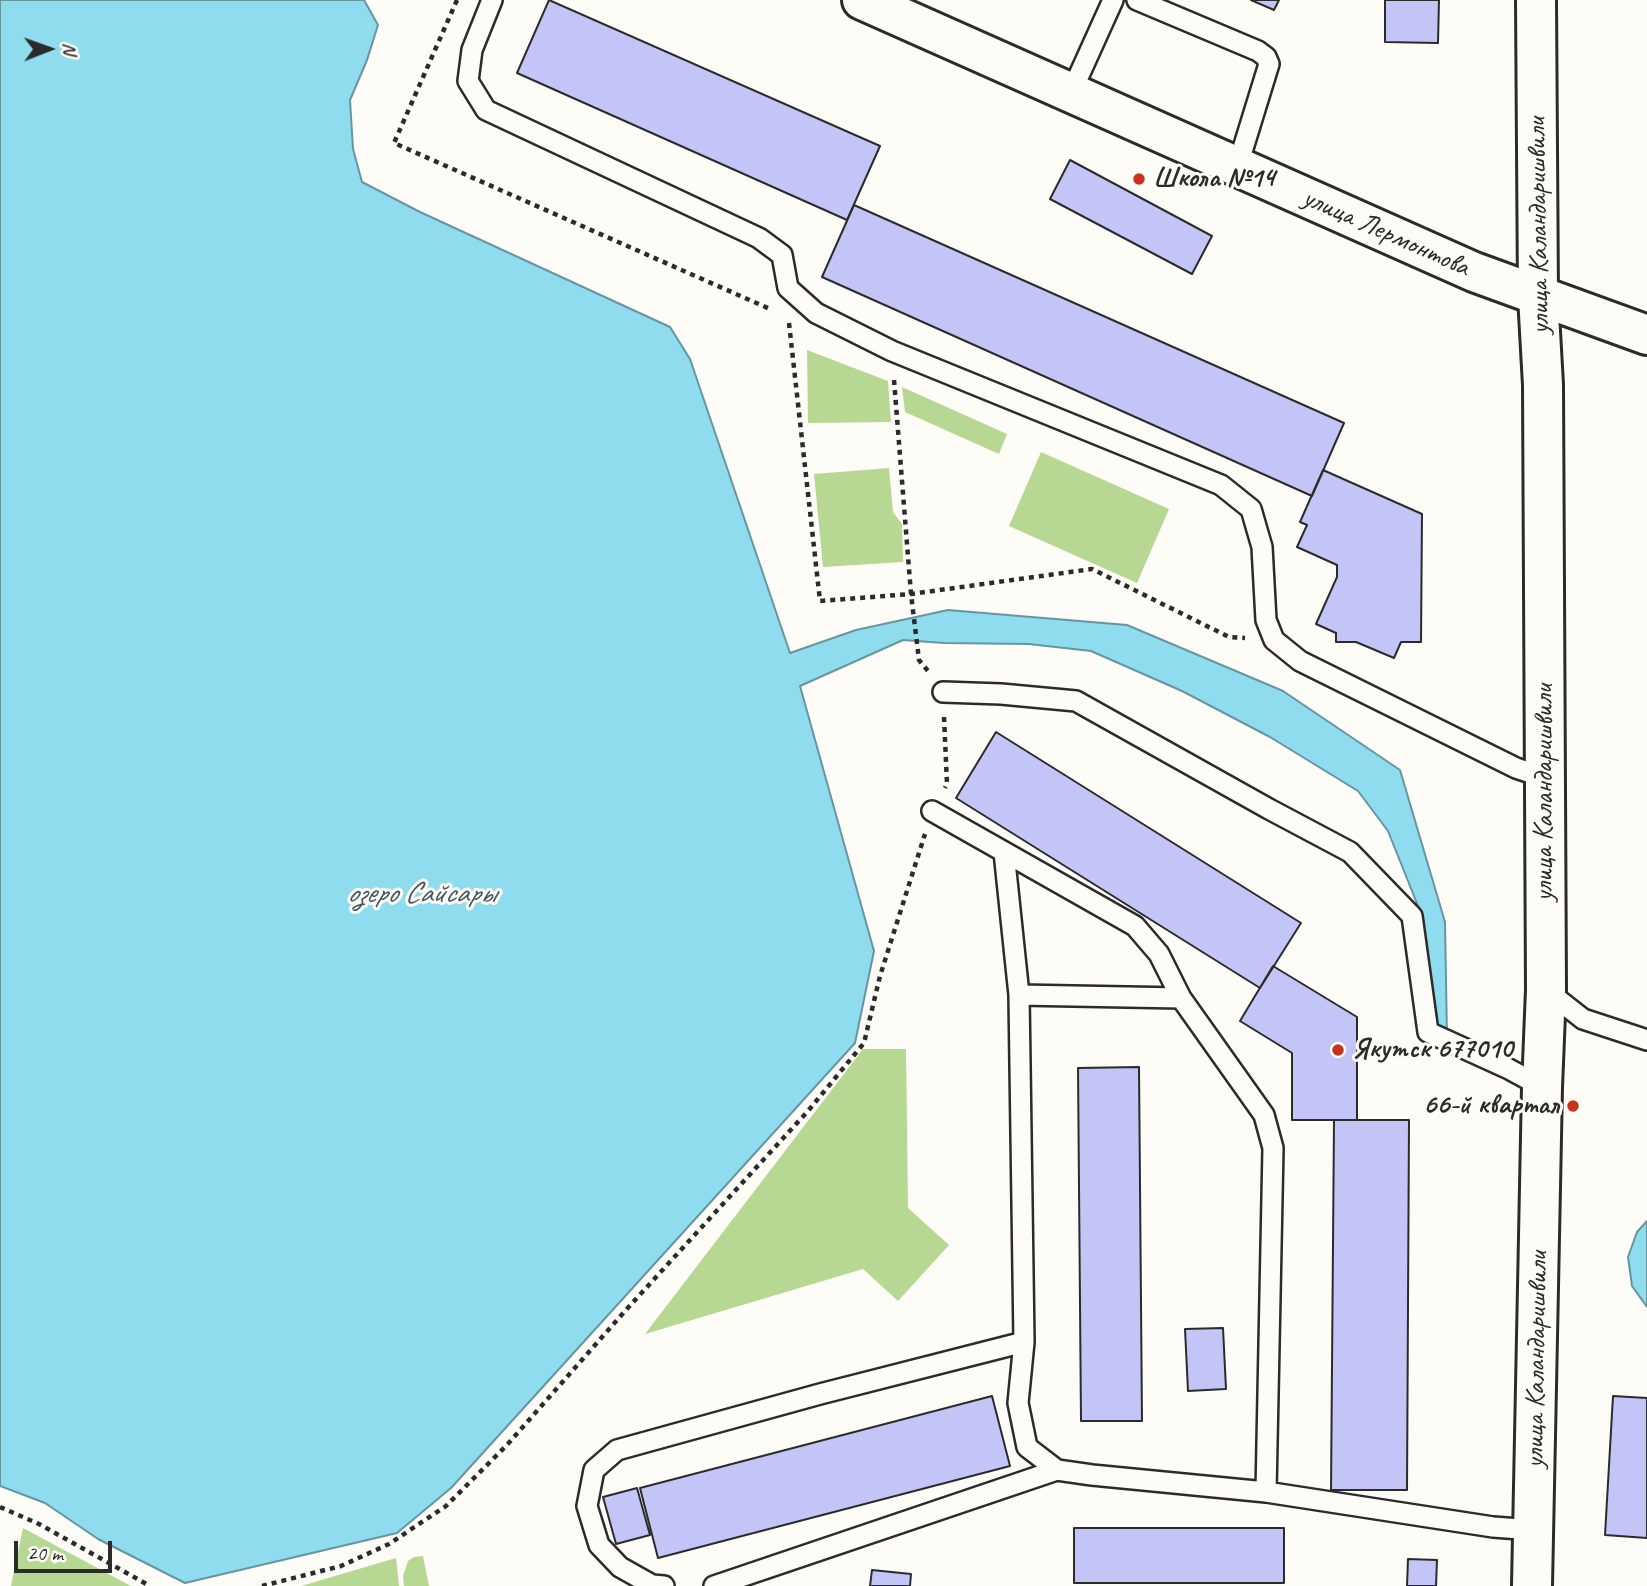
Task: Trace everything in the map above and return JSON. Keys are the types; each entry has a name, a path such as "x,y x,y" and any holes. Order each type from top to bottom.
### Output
{"street":[{"name":"улица Лермонтова","path":"862,0 1474,272 1647,335"},
{"name":"улица Каландаришвили","path":"1532,1586 1546,990 1543,386 1538,296 1536,0"}],"lane":[{"path":"492,0 472,50 468,81 486,110 759,238 782,255 788,288 816,313 892,351 1221,485 1251,509 1262,547 1266,620 1274,640 1300,661 1516,768 1546,778"},
{"path":"1071,93 1113,0"},
{"path":"1138,0 1258,51 1266,57 1269,64 1237,168"},
{"path":"943,692 1076,701 1350,852 1412,916 1428,1032 1542,1087"},
{"path":"932,811 1135,926 1159,954 1181,998 1264,1115 1273,1149 1266,1492"},
{"path":"1004,852 1019,995 1024,1342 1018,1403 1027,1447 1057,1470"},
{"path":"1546,990 1583,1019 1647,1040"},
{"path":"1019,995 1181,998"},
{"path":"664,1586 652,1585 620,1567 599,1545 587,1506 594,1470 617,1450 1024,1342"},
{"path":"715,1586 1057,1470 1266,1492 1493,1527 1534,1530"}],"path":[{"path":"457,0 394,144 776,311"},
{"path":"789,317 820,601 911,594 1091,569 1229,637 1274,640"},
{"path":"262,1586 341,1566 389,1544 446,1506 507,1445 808,1111 864,1043 880,976 932,811 947,784 943,692 919,660 911,594 892,351"},
{"path":"0,1507 39,1524 150,1586"}],"green space":[{"path":"807,350 888,381 891,422 808,423"},
{"path":"902,387 1007,434 999,454 905,412"},
{"path":"1041,452 1169,509 1137,583 1009,526"},
{"path":"889,468 893,512 902,524 903,562 823,567 814,474"},
{"path":"863,1049 906,1049 908,1208 949,1245 898,1301 863,1269 645,1334"},
{"path":"23,1528 131,1586 11,1586"},
{"path":"423,1556 429,1586 404,1586 403,1576 408,1561"},
{"path":"396,1558 399,1586 301,1586"}],"water":[{"name":"озеро Сайсары","path":"0,0 364,0 378,25 350,100 353,149 362,182 420,212 670,327 690,359 790,653 856,630 948,610 1127,625 1283,691 1400,770 1445,922 1447,1038 1432,1026 1429,974 1418,906 1388,831 1358,791 1270,737 1182,691 1091,651 1029,644 903,640 800,686 874,951 855,1043 451,1488 397,1533 185,1583 98,1539 45,1503 0,1486"},
{"path":"1647,1221 1647,1307 1632,1286 1628,1257 1637,1232"}],"building":[{"path":"549,0 880,146 847,220 517,73"},
{"path":"1251,0 1279,0 1274,10"},
{"path":"1385,0 1439,0 1438,43 1385,42"},
{"path":"1070,160 1212,236 1192,274 1050,199"},
{"path":"854,205 1344,423 1312,496 822,277"},
{"path":"1323,470 1422,514 1421,642 1401,642 1394,658 1356,642 1336,642 1336,633 1316,624 1337,577 1337,565 1297,547 1307,525 1300,522"},
{"path":"996,732 1301,923 1260,988 956,798"},
{"path":"1273,966 1357,1017 1357,1120 1292,1120 1292,1053 1240,1021"},
{"path":"1139,1067 1142,1421 1081,1421 1078,1068"},
{"path":"1334,1120 1409,1120 1407,1490 1331,1490"},
{"path":"1223,1328 1226,1389 1188,1391 1185,1329"},
{"path":"992,1396 1010,1466 658,1558 640,1488"},
{"path":"1613,1396 1647,1398 1647,1538 1605,1535"},
{"path":"637,1488 650,1535 616,1544 603,1497"},
{"path":"1074,1528 1284,1528 1284,1583 1074,1583"},
{"path":"1408,1559 1437,1560 1436,1586 1407,1586"},
{"path":"872,1570 911,1574 910,1586 870,1586"}],"place":[{"name":"Школа №14","path":"1139,179"},
{"name":"Якутск 677010","path":"1338,1050"},
{"name":"66-й квартал","path":"1573,1106"}]}
